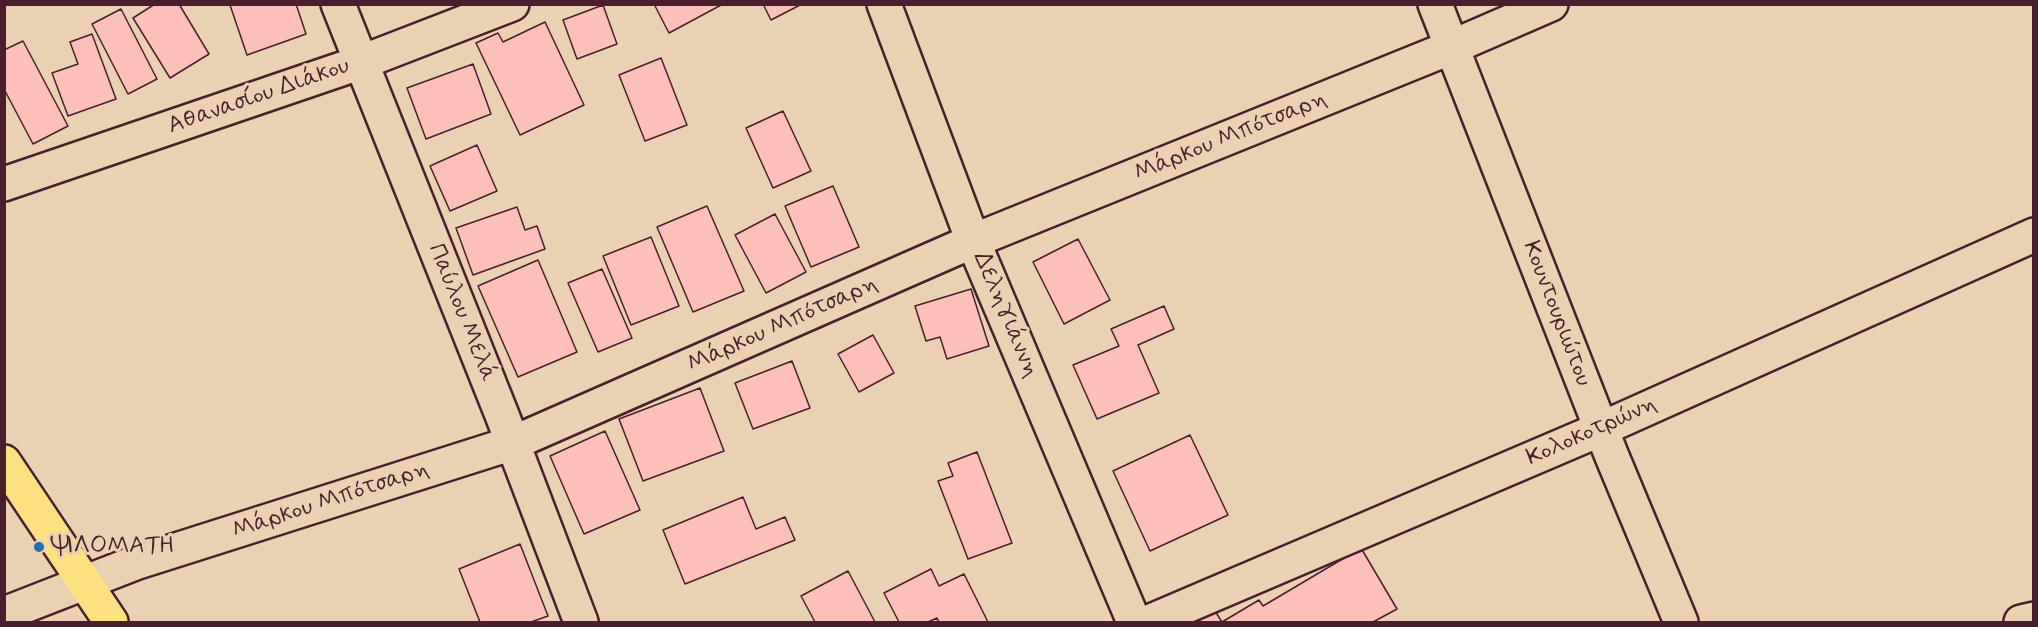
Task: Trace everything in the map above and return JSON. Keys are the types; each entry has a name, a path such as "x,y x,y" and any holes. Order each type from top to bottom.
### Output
{"main road":[{"path":"4,462 111,622"}],"street":[{"name":"Παύλου Μελά","path":"338,4 513,443 580,622"},
{"name":"Αθανασίου Διάκου","path":"4,184 362,62 512,4"},
{"name":"Δεληγιάννη","path":"884,4 974,241 1134,622"},
{"name":"Κουντουριώτου","path":"1435,4 1601,429 1682,622"},
{"name":"Μάρκου Μπότσαρη","path":"4,614 135,563 513,443 974,241 1452,47 1551,4"},
{"name":"Κολοκοτρώνη","path":"1149,622 1601,429 2034,235"},
{"path":"2021,622 2034,619"}],"building":[{"path":"155,4 179,4 209,54 170,78 133,18"},
{"path":"296,4 306,34 247,55 230,5"},
{"path":"654,4 723,4 669,33"},
{"path":"763,4 802,4 771,20"},
{"path":"603,5 617,44 577,59 563,20"},
{"path":"121,9 157,79 128,94 92,24"},
{"path":"545,22 584,105 520,135 476,43 498,33 503,42"},
{"path":"92,34 116,99 68,116 52,73 78,64 70,42"},
{"path":"23,41 68,126 33,144 4,89 4,50"},
{"path":"661,58 687,125 645,141 619,75"},
{"path":"473,64 491,114 426,139 407,88"},
{"path":"783,111 811,171 773,188 746,128"},
{"path":"477,145 497,191 450,211 430,166"},
{"path":"833,186 859,247 811,267 785,206"},
{"path":"707,206 744,291 693,312 657,227"},
{"path":"517,207 525,230 537,226 545,249 473,275 456,228"},
{"path":"775,214 806,272 766,293 735,235"},
{"path":"651,237 679,306 631,325 603,256"},
{"path":"1078,239 1110,300 1064,324 1033,262"},
{"path":"538,260 577,352 518,377 478,286"},
{"path":"602,269 632,338 598,352 568,283"},
{"path":"971,289 989,346 947,359 940,337 926,341 915,306"},
{"path":"1164,306 1174,329 1138,345 1159,393 1097,419 1073,365 1119,346 1111,329"},
{"path":"873,335 894,373 859,392 838,354"},
{"path":"792,361 810,408 753,429 735,383"},
{"path":"700,388 724,451 643,481 619,419"},
{"path":"605,431 640,510 584,534 550,456"},
{"path":"1190,435 1228,515 1150,551 1113,471"},
{"path":"977,452 1012,543 968,559 938,481 953,476 948,463"},
{"path":"743,497 756,529 785,517 795,540 685,584 663,530"},
{"path":"520,544 548,616 531,622 480,622 459,569"},
{"path":"1361,548 1397,609 1373,622 1222,622 1259,600 1263,606"},
{"path":"931,569 939,586 964,574 988,622 939,622 937,618 928,622 899,622 884,593"},
{"path":"848,571 875,622 815,622 801,596"},
{"path":"1215,611 1222,622 1196,622"}],"place":[{"name":"ΨΙΛΟΜΑΤΗ","path":"39,547"}]}
